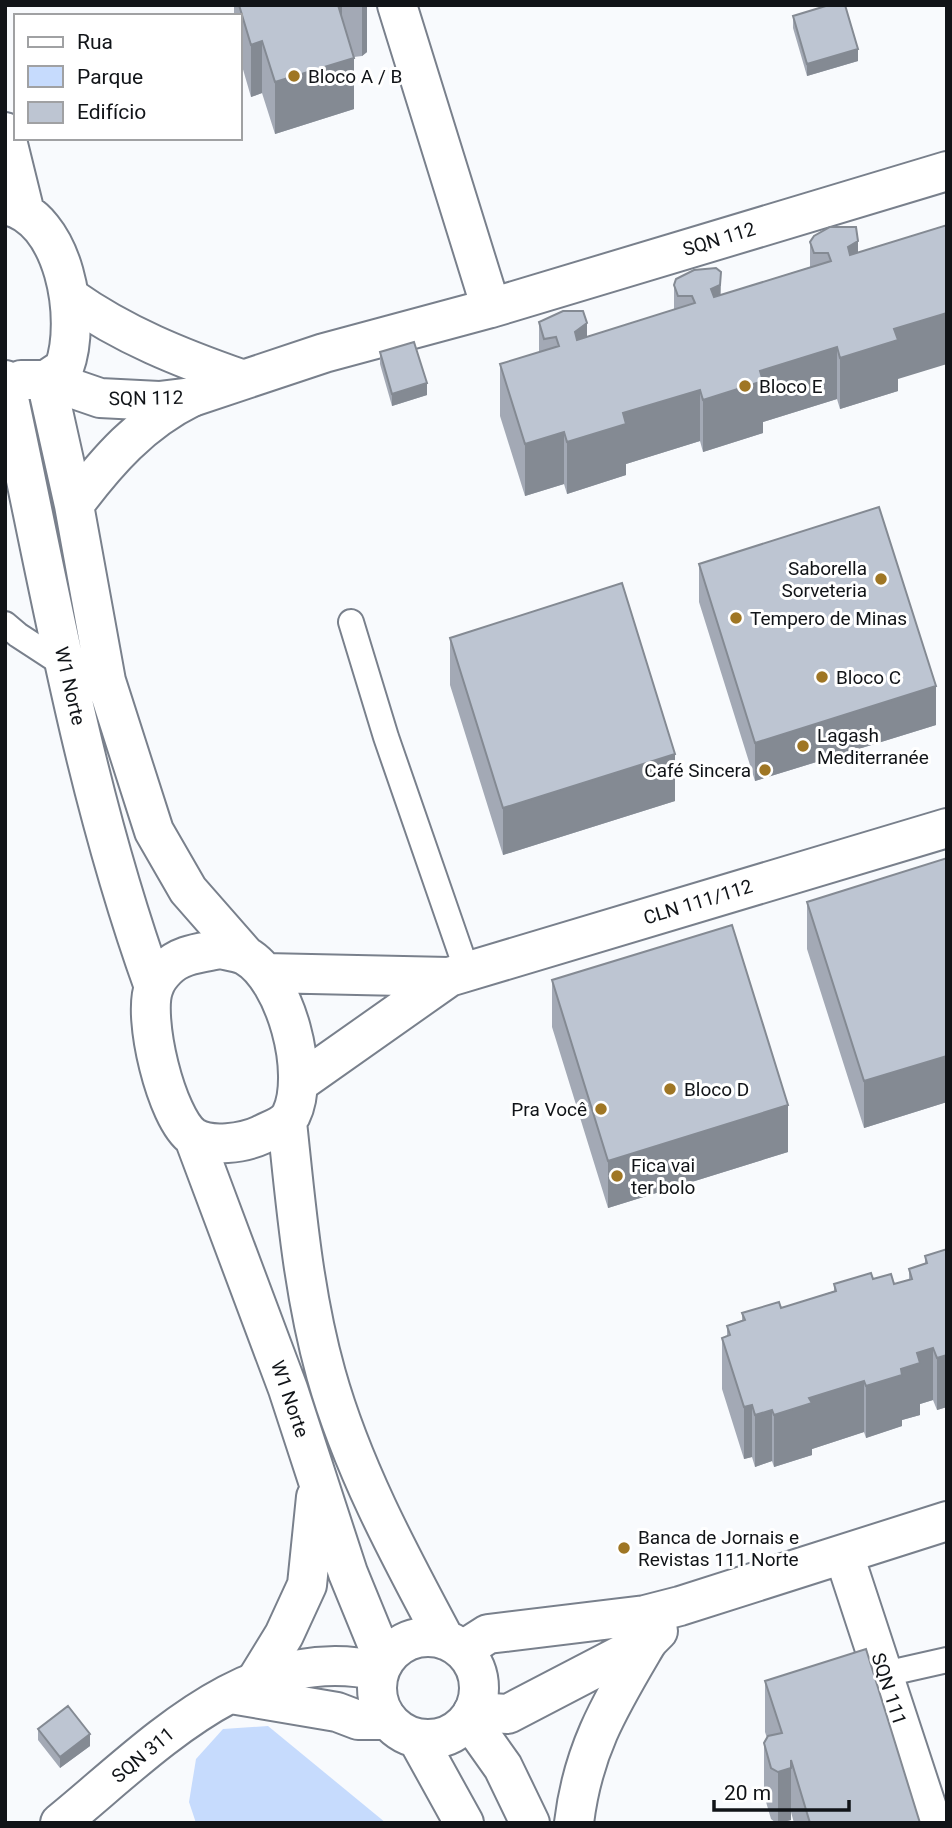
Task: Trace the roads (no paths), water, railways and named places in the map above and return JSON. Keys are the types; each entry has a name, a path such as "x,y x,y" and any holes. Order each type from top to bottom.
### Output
{"street":[{"path":"397,5 491,308"},
{"path":"5,132 15,209 41,227 59,260 71,298 73,328 64,368 50,378 5,378"},
{"name":"SQN 112","path":"50,378 100,398 159,401 192,397 241,379 491,308 947,171"},
{"name":"SQN 112","path":"71,298 93,314 156,347 241,379"},
{"name":"W1 Norte","path":"5,378 13,469 113,865 154,987"},
{"name":"W1 Norte","path":"50,378 106,681 154,831 188,890 255,964"},
{"path":"74,505 118,450 147,424 192,397"},
{"name":"CLN 111/112","path":"300,1082 458,974 947,828"},
{"path":"287,1122 248,1141 222,1143 194,1138 177,1117 161,1079 152,1016 154,987 167,968 183,957 220,949 255,964 293,1031 300,1082 296,1104 287,1122 299,1240 327,1377 360,1472 454,1645 477,1673 478,1699 471,1716 446,1736 431,1740 402,1729 358,1720 244,1686 284,1635 307,1585 317,1485"},
{"name":"CLN 111/112","path":"255,964 458,974"},
{"name":"W1 Norte","path":"194,1138 288,1389 317,1485 382,1666"},
{"path":"464,1823 402,1729 379,1705 376,1688 382,1666 396,1648 411,1640 428,1637 454,1645 488,1634 645,1615 947,1521"},
{"name":"SQN 111","path":"844,1555 932,1823"},
{"path":"574,1823 577,1798 592,1743 604,1714 648,1642 680,1606"},
{"path":"471,1716 508,1714 648,1642"},
{"name":"SQN 311","path":"60,1823 191,1714 244,1686 327,1665 382,1666"},
{"path":"471,1716 503,1767 530,1823"}],"lane":[{"path":"351,622 458,974"},
{"path":"5,624 64,664"},
{"path":"885,1674 947,1660"}],"place":[{"name":"Bloco A / B","path":"294,76"},
{"name":"Bloco E","path":"745,386"},
{"name":"Saborella Sorveteria","path":"881,579"},
{"name":"Tempero de Minas","path":"736,618"},
{"name":"Bloco C","path":"822,677"},
{"name":"Lagash Mediterranée","path":"803,746"},
{"name":"Café Sincera","path":"765,770"},
{"name":"Bloco D","path":"670,1089"},
{"name":"Pra Você","path":"601,1109"},
{"name":"Fica vai ter bolo","path":"617,1176"},
{"name":"Banca de Jornais e Revistas 111 Norte","path":"624,1548"}]}
